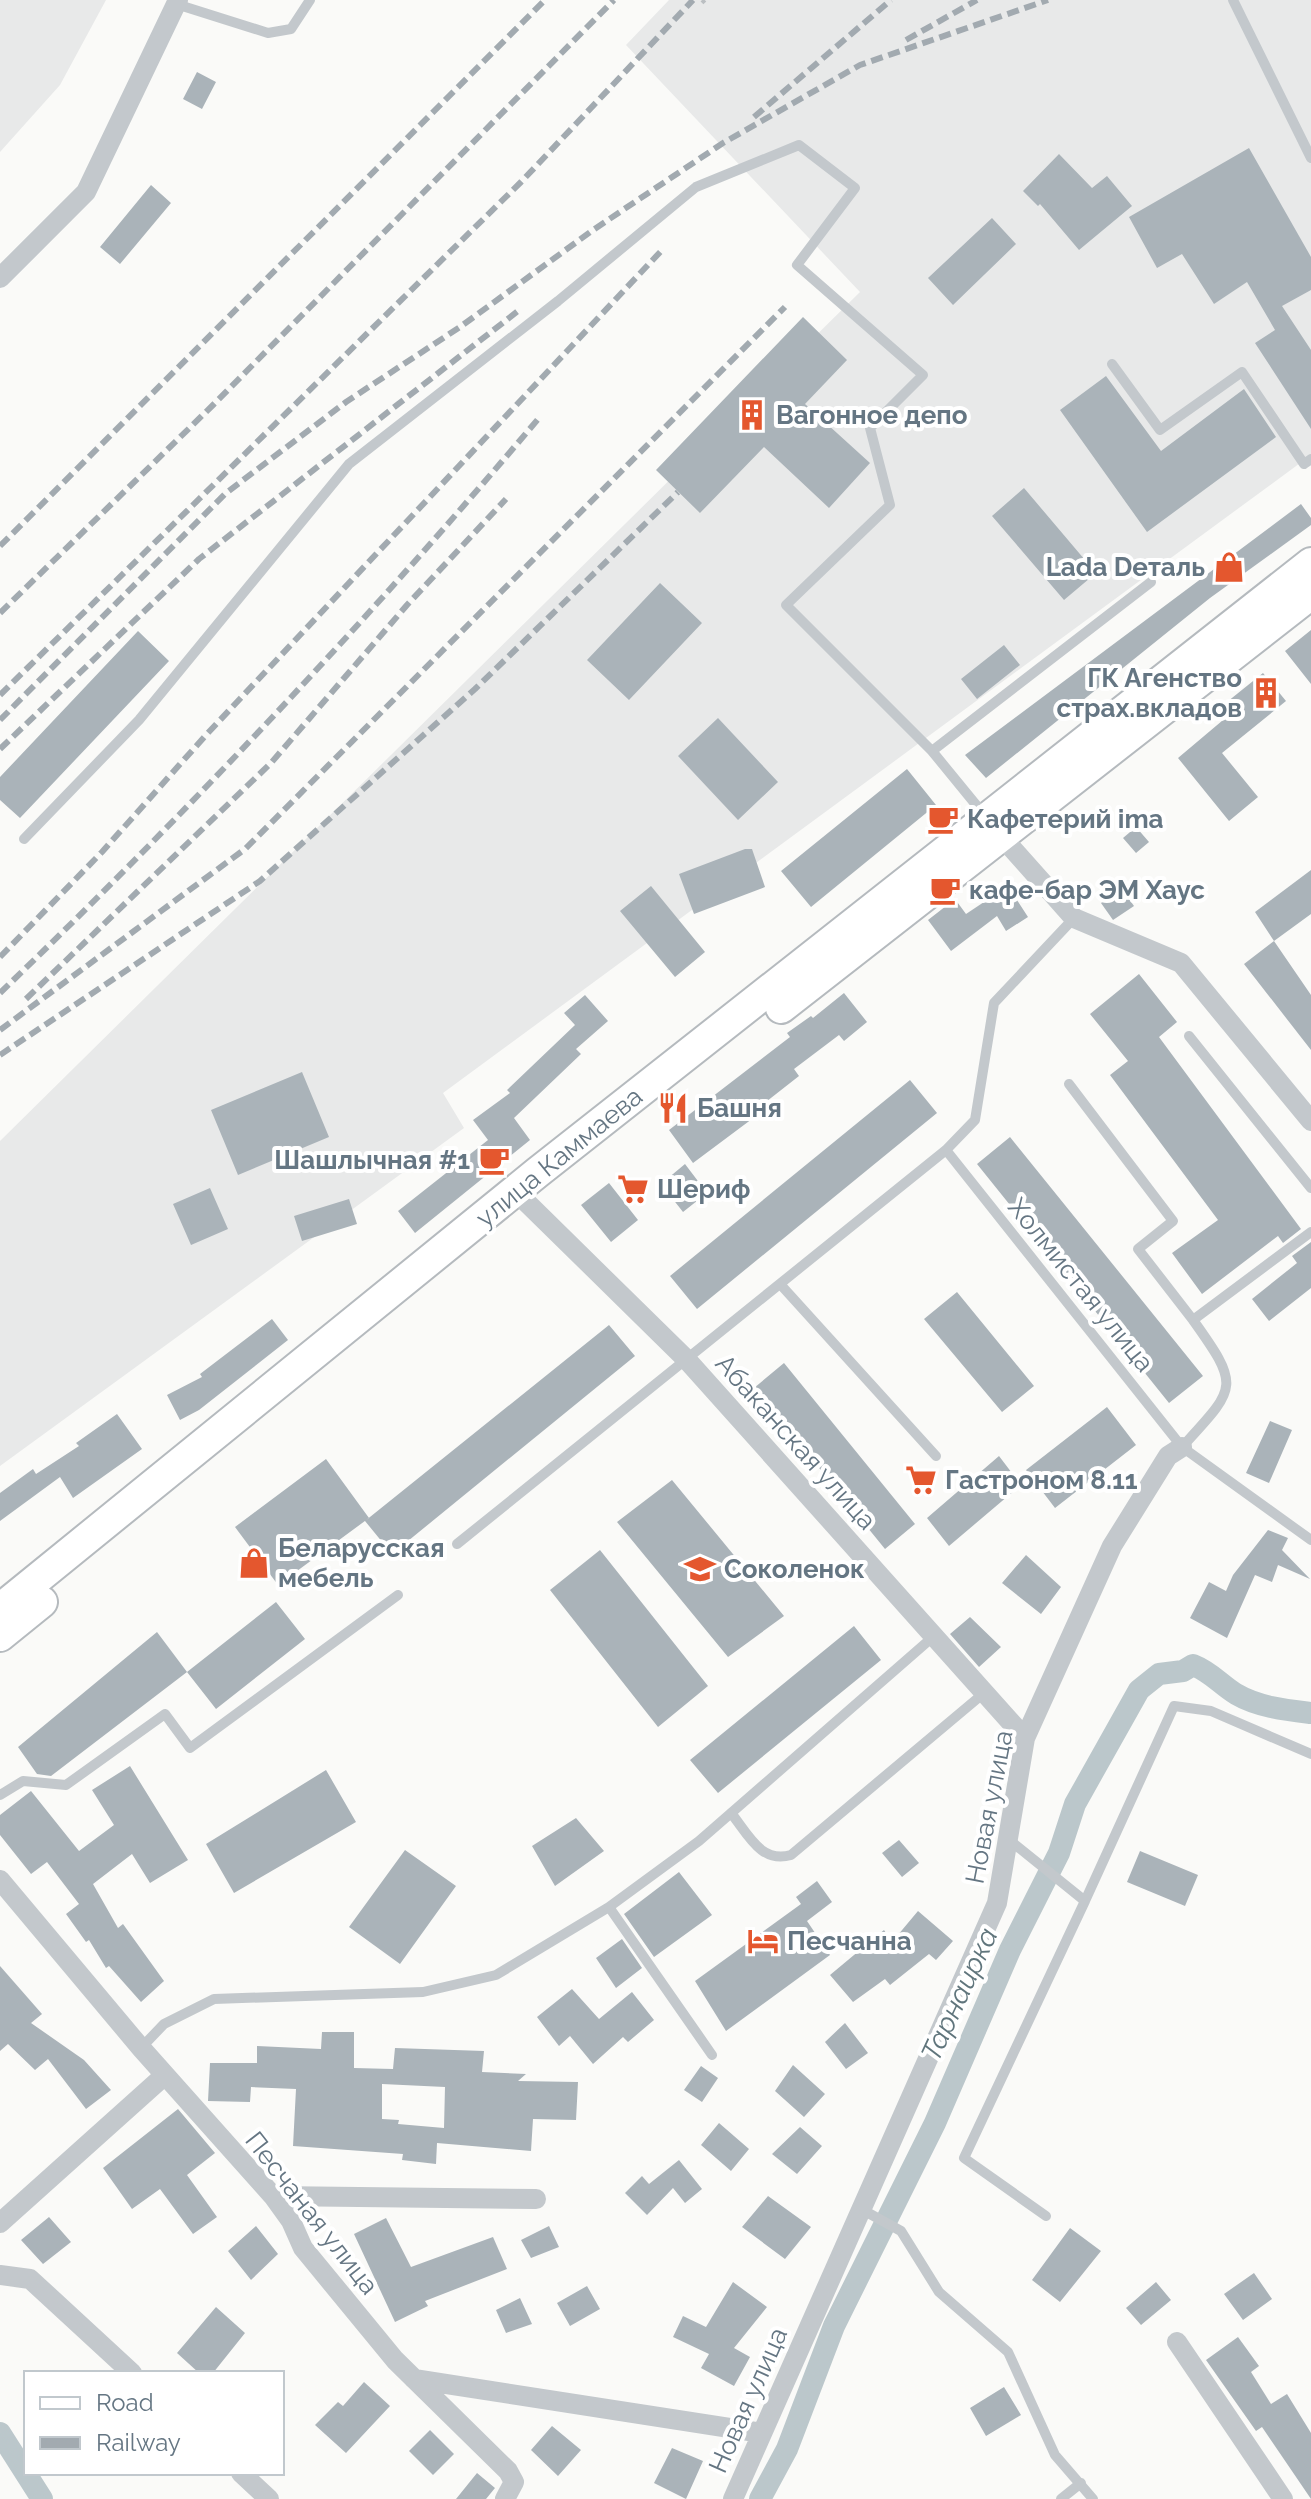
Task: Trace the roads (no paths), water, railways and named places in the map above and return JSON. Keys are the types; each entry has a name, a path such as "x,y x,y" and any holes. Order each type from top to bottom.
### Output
{"main road":[{"name":"улица Каммаева","path":"0,1609 994,827 1311,563"},
{"name":"улица Каммаева","path":"994,827 1311,594"},
{"name":"улица Каммаева","path":"0,1636 522,1198"}],"street":[{"path":"0,278 86,192 177,2"},
{"path":"994,827 1074,918 1181,963 1311,1121"},
{"name":"Абаканская улица","path":"522,1198 687,1360 1025,1738"},
{"name":"Новая улица","path":"733,2499 997,1903 1025,1738 1112,1546 1168,1456 1182,1447"},
{"name":"Песчаная улица","path":"2,1890 273,2196 291,2221 303,2248 414,2379 508,2471 514,2482 505,2499"},
{"path":"0,2223 165,2075"},
{"path":"273,2196 536,2199"},
{"path":"0,2275 30,2279 130,2371"},
{"path":"1177,2342 1283,2499"},
{"path":"414,2379 762,2433"},
{"path":"243,2475 269,2499"}],"lane":[{"path":"177,2 268,33 291,29 310,0"},
{"path":"1233,0 1311,158"},
{"path":"24,839 139,720 349,464 558,301 696,187 799,145 855,188 797,265 923,375 870,428 890,505 786,605 932,751 994,827"},
{"path":"1112,364 1160,430 1242,372 1304,464 1311,459"},
{"path":"932,751 1151,582"},
{"path":"457,1544 946,1150 975,1120 994,1003 1074,918"},
{"path":"1189,1036 1311,1188"},
{"path":"1069,1084 1173,1221 1138,1249 1224,1364 1227,1388 1219,1406 1182,1447"},
{"name":"Холмистая улица","path":"946,1150 1182,1447 1311,1540"},
{"path":"1193,1320 1311,1232"},
{"path":"780,1284 936,1456"},
{"path":"0,1795 23,1781 66,1785 165,1714 190,1748 398,1595"},
{"path":"141,2048 164,2024 214,1999 423,1992 496,1975 609,1907 731,1813 934,1636"},
{"path":"731,1813 762,1852 771,1857 791,1855 984,1693"},
{"path":"1046,2216 964,2158 1174,1706 1211,1711 1311,1754"},
{"path":"1008,1839 1085,1901"},
{"path":"609,1907 712,2055"},
{"path":"861,2209 901,2231 939,2292 1008,2352 1055,2455 1093,2499"},
{"path":"1061,2499 1081,2483"}],"waterway":[{"name":"Тарнаирка","path":"760,2499 787,2449 834,2326 935,2123 1010,1950 1059,1853 1075,1804 1139,1690 1159,1674 1183,1671 1193,1665 1253,1702 1311,1713"},
{"path":"0,2433 24,2471"},
{"path":"27,2475 42,2499"}],"railway":[{"path":"0,546 545,0"},
{"path":"0,613 213,405 614,0"},
{"path":"0,695 521,182 693,0"},
{"path":"754,117 891,0"},
{"path":"906,40 977,0"},
{"path":"0,720 226,493 346,402 460,327 593,230 723,143 860,65 1048,0"},
{"path":"0,957 102,852 206,735 663,249"},
{"path":"0,1030 245,849 785,307"},
{"path":"0,749 199,559 518,311"},
{"path":"0,993 140,855 277,713 410,567 539,418"},
{"path":"0,1055 260,881 475,689 678,492"},
{"path":"26,999 271,763 407,605 506,499"}],"place":[{"name":"Вагонное депо","path":"752,415"},
{"name":"Lada Dеталь","path":"1229,567"},
{"name":"ГК Агенство страх.вкладов","path":"1266,693"},
{"name":"Кафетерий ima","path":"943,819"},
{"name":"кафе-бар ЭМ Хаус","path":"945,890"},
{"name":"Башня","path":"673,1108"},
{"name":"Шашлычная #1","path":"494,1160"},
{"name":"Шериф","path":"633,1189"},
{"name":"Гастроном 8.11","path":"921,1480"},
{"name":"Беларусская мебель","path":"254,1563"},
{"name":"Соколенок","path":"700,1569"},
{"name":"Песчанна","path":"763,1941"}]}
